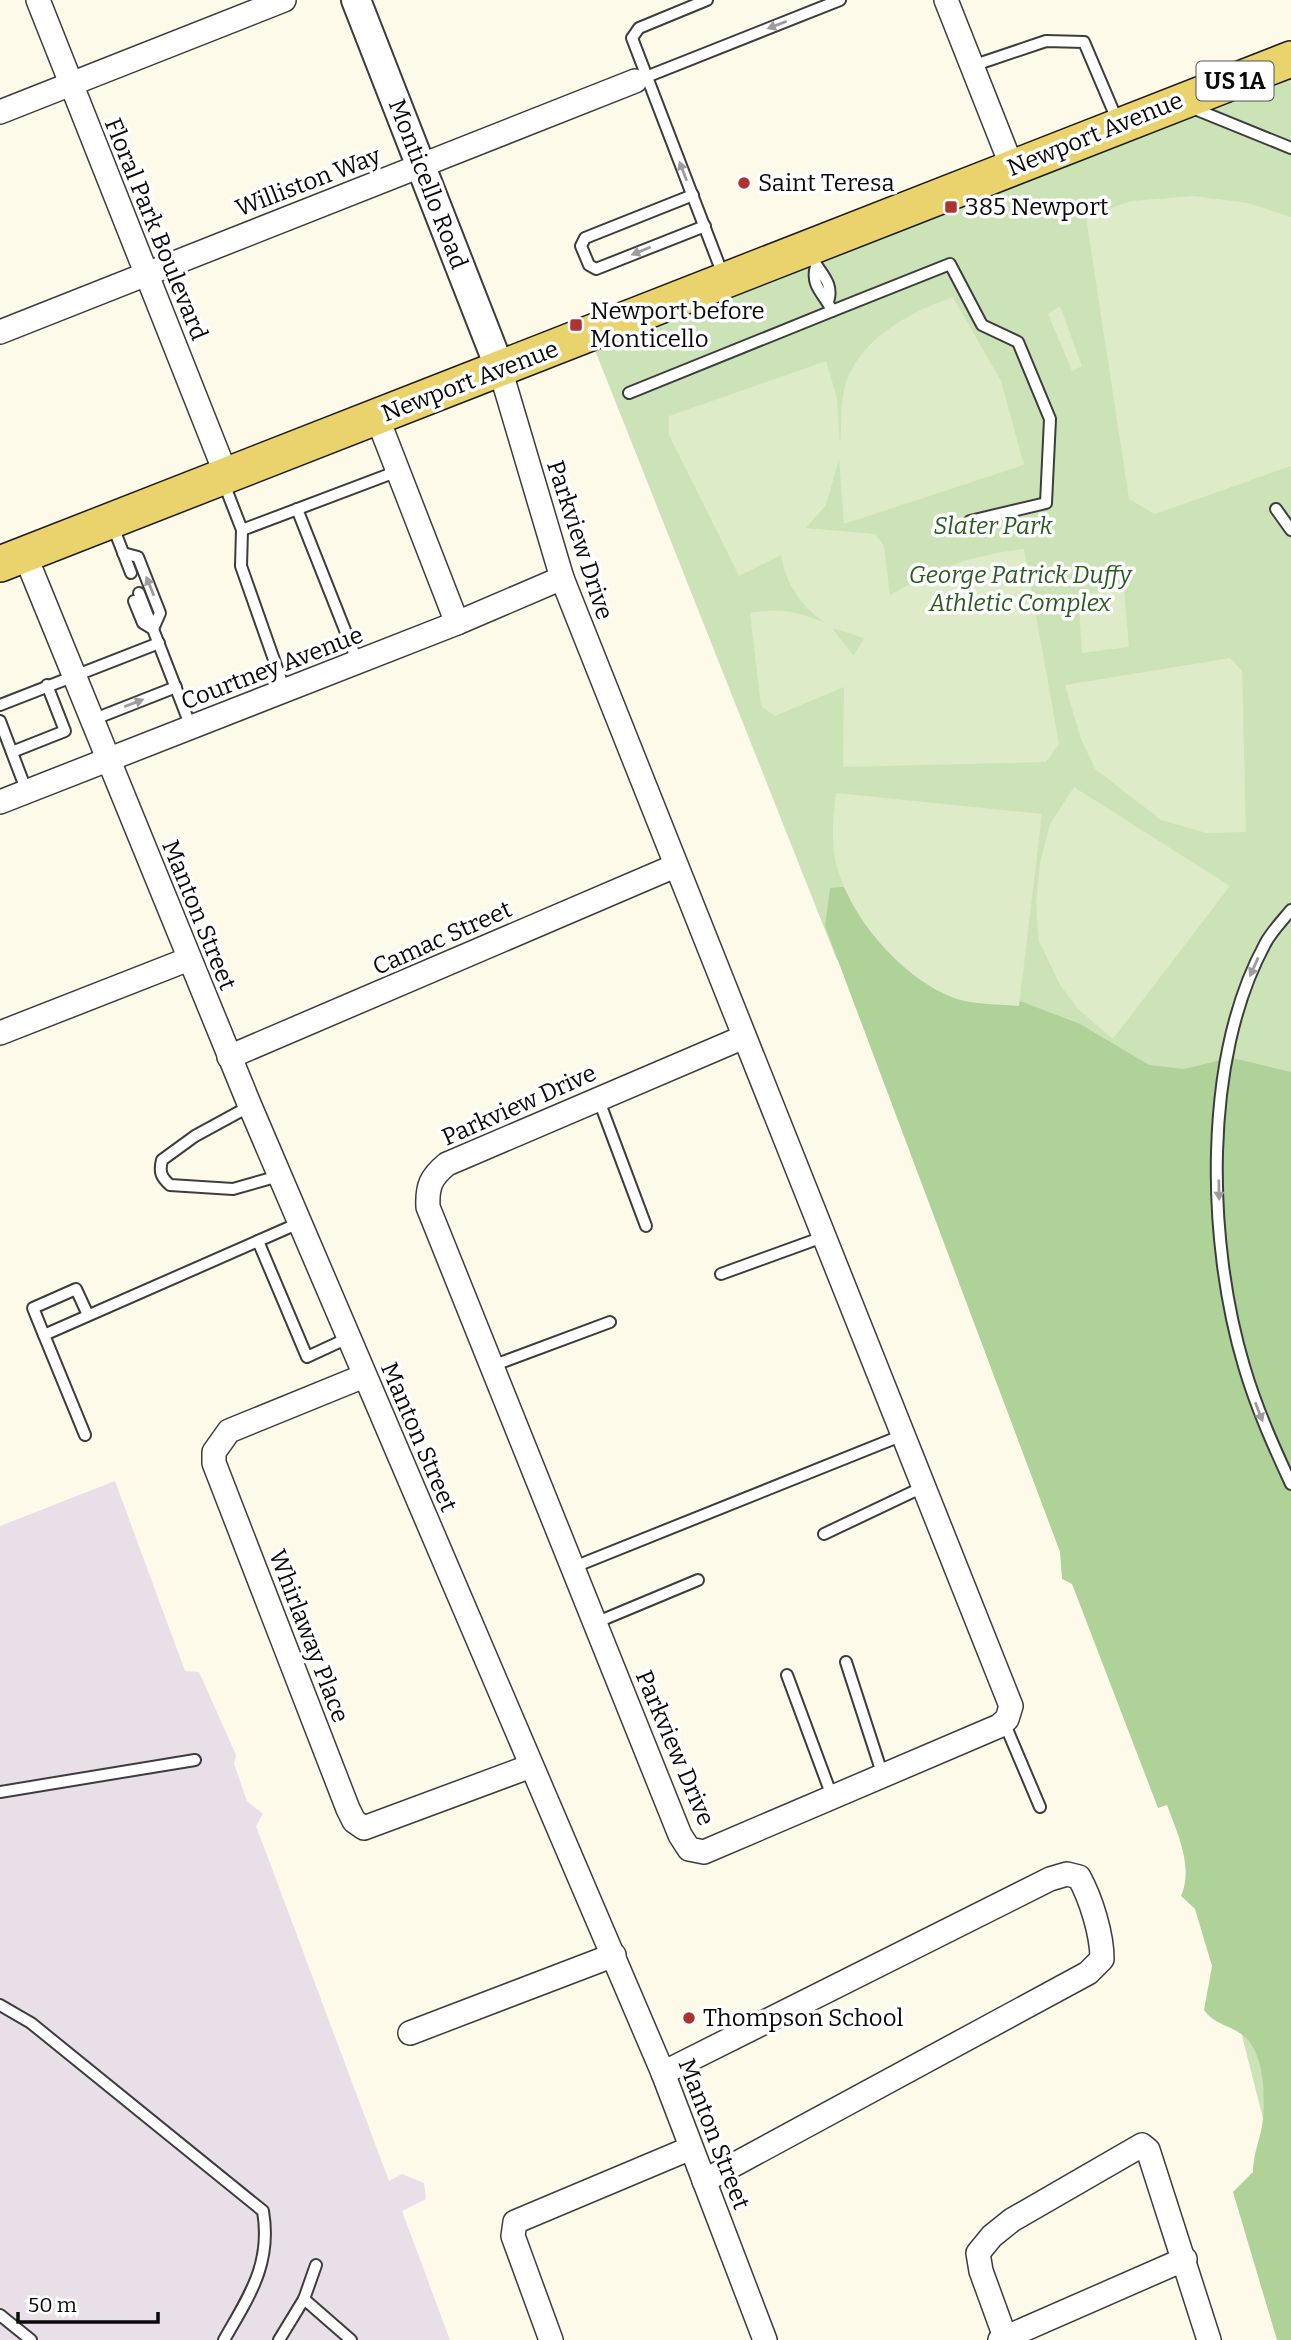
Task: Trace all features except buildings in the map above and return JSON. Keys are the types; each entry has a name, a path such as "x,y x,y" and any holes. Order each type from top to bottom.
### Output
{"main road":[{"name":"Newport Avenue","path":"13,559 117,537 224,478 725,280 812,256 1012,167 1179,100 1291,59"}],"street":[{"name":"Floral Park Boulevard","path":"38,0 224,478"},
{"path":"0,111 284,0"},
{"name":"Monticello Road","path":"356,0 500,369"},
{"path":"946,0 1012,167"},
{"name":"Williston Way","path":"0,332 641,78"},
{"name":"Parkview Drive","path":"500,369 562,578 1011,1706 1004,1722 884,1777 704,1852 689,1849 680,1835 428,1207 428,1192 432,1176 447,1164 744,1037"},
{"path":"377,417 457,623"},
{"name":"Manton Street","path":"13,559 74,674 229,1057 663,2073 765,2340"},
{"name":"Courtney Avenue","path":"0,802 358,663 562,578"},
{"name":"Camac Street","path":"229,1057 675,866"},
{"path":"0,1033 189,960"},
{"name":"Whirlaway Place","path":"364,1376 229,1431 214,1452 214,1463 348,1809 354,1821 364,1828 531,1766"},
{"path":"663,2073 1050,1879 1067,1874 1079,1877 1102,1948 1102,1959 1088,1973 704,2181"},
{"path":"410,2033 614,1955"},
{"path":"1185,2259 1003,2339 981,2271 978,2253 992,2236 1012,2220 1130,2149 1142,2145 1148,2150 1185,2259 1209,2340"},
{"path":"551,2340 513,2236 515,2222 691,2148"}],"lane":[{"path":"707,0 639,28 632,38 641,78 693,195 725,280"},
{"path":"641,78 840,0"},
{"path":"972,66 1046,41 1084,42 1119,124"},
{"path":"1179,100 1211,117 1268,136 1291,148"},
{"path":"693,195 585,238 581,246 589,265 596,269 705,226"},
{"path":"812,256 824,272 831,292 830,306"},
{"path":"629,393 830,306 950,264 982,325 1018,342 1050,419 1046,503 970,520"},
{"path":"242,530 398,471"},
{"path":"224,478 242,530 242,566 285,691"},
{"path":"297,509 358,663"},
{"path":"1276,509 1291,530"},
{"path":"117,537 128,575"},
{"path":"117,537 138,557 160,613 153,629"},
{"path":"136,594 159,643 191,728"},
{"path":"0,705 159,643"},
{"path":"12,752 65,731 47,685"},
{"path":"92,720 176,687"},
{"path":"0,721 27,792"},
{"path":"1291,910 1266,942 1237,1011 1223,1069 1218,1127 1220,1236 1231,1311 1260,1415 1291,1484"},
{"path":"598,1098 646,1226"},
{"path":"250,1106 162,1160 160,1170 163,1179 170,1185 233,1189 279,1175"},
{"path":"44,1335 299,1223"},
{"path":"721,1274 823,1237"},
{"path":"258,1241 307,1357 348,1338"},
{"path":"85,1435 33,1308 76,1289 88,1315"},
{"path":"492,1366 610,1322"},
{"path":"573,1567 903,1435"},
{"path":"824,1534 923,1488"},
{"path":"595,1623 698,1580"},
{"path":"846,1662 884,1777"},
{"path":"787,1675 833,1799"},
{"path":"1004,1722 1040,1807"},
{"path":"0,1792 195,1760"},
{"path":"0,2005 31,2023 263,2211 266,2228 260,2277 224,2340"},
{"path":"279,2340 304,2299 316,2265"},
{"path":"304,2299 351,2340"},
{"path":"0,2315 31,2340"}],"shaded area":[{"path":"115,1481 185,1671 199,1672 236,1755 234,1764 247,1801 263,1814 256,1826 389,2181 402,2174 424,2183 426,2199 402,2211 450,2340 0,2340 0,1526"}],"green space":[{"name":"Slater Park","path":"1291,59 1291,2229 1186,1815 827,917 826,926 840,960 837,960 589,335"},
{"path":"1194,196 1248,203 1291,217 1291,466 1155,514 1129,499 1086,217 1131,201"},
{"name":"George Patrick Duffy Athletic Complex","path":"953,297 1001,381 1024,465 844,524 839,459 826,505 806,528 875,534 884,546 890,595 970,559 1024,549 1059,744 1046,762 843,767 844,687 775,716 761,706 750,613 772,610 824,622 795,593 786,575 781,555 739,576 669,435 669,416 826,361 837,398 840,444 843,395 858,360 884,332","holes":["832,628 864,638 853,655"]},
{"path":"1060,306 1082,366 1072,371 1048,314"},
{"path":"1124,590 1129,647 1082,653 1078,594"},
{"path":"1230,658 1242,671 1246,832 1206,833 1161,820 1095,769 1081,739 1065,685"},
{"path":"1074,787 1230,886 1113,1039 1078,1009 1060,985 1039,941 1036,902 1040,863 1050,824"},
{"path":"836,793 1042,814 1019,1006 954,998 915,976 880,943 853,904 836,863 833,828"},
{"path":"843,887 1015,999 1080,1024 1149,1065 1184,1069 1217,1061 1224,1056 1291,1072 1291,2340 1277,2340 1233,2192 1253,2172 1262,2126 1263,2089 1257,2057 1243,2035 1214,2019 1204,2010 1212,1966 1195,1909 1181,1896 1186,1873 1183,1850 1175,1827 1167,1805 1158,1808 1072,1584 1062,1579 1060,1552 825,926 830,888"}],"place":[{"name":"Saint Teresa","path":"744,183"},
{"name":"385 Newport","path":"951,207"},
{"name":"Newport before Monticello","path":"576,325"},
{"name":"Thompson School","path":"689,2018"}]}
